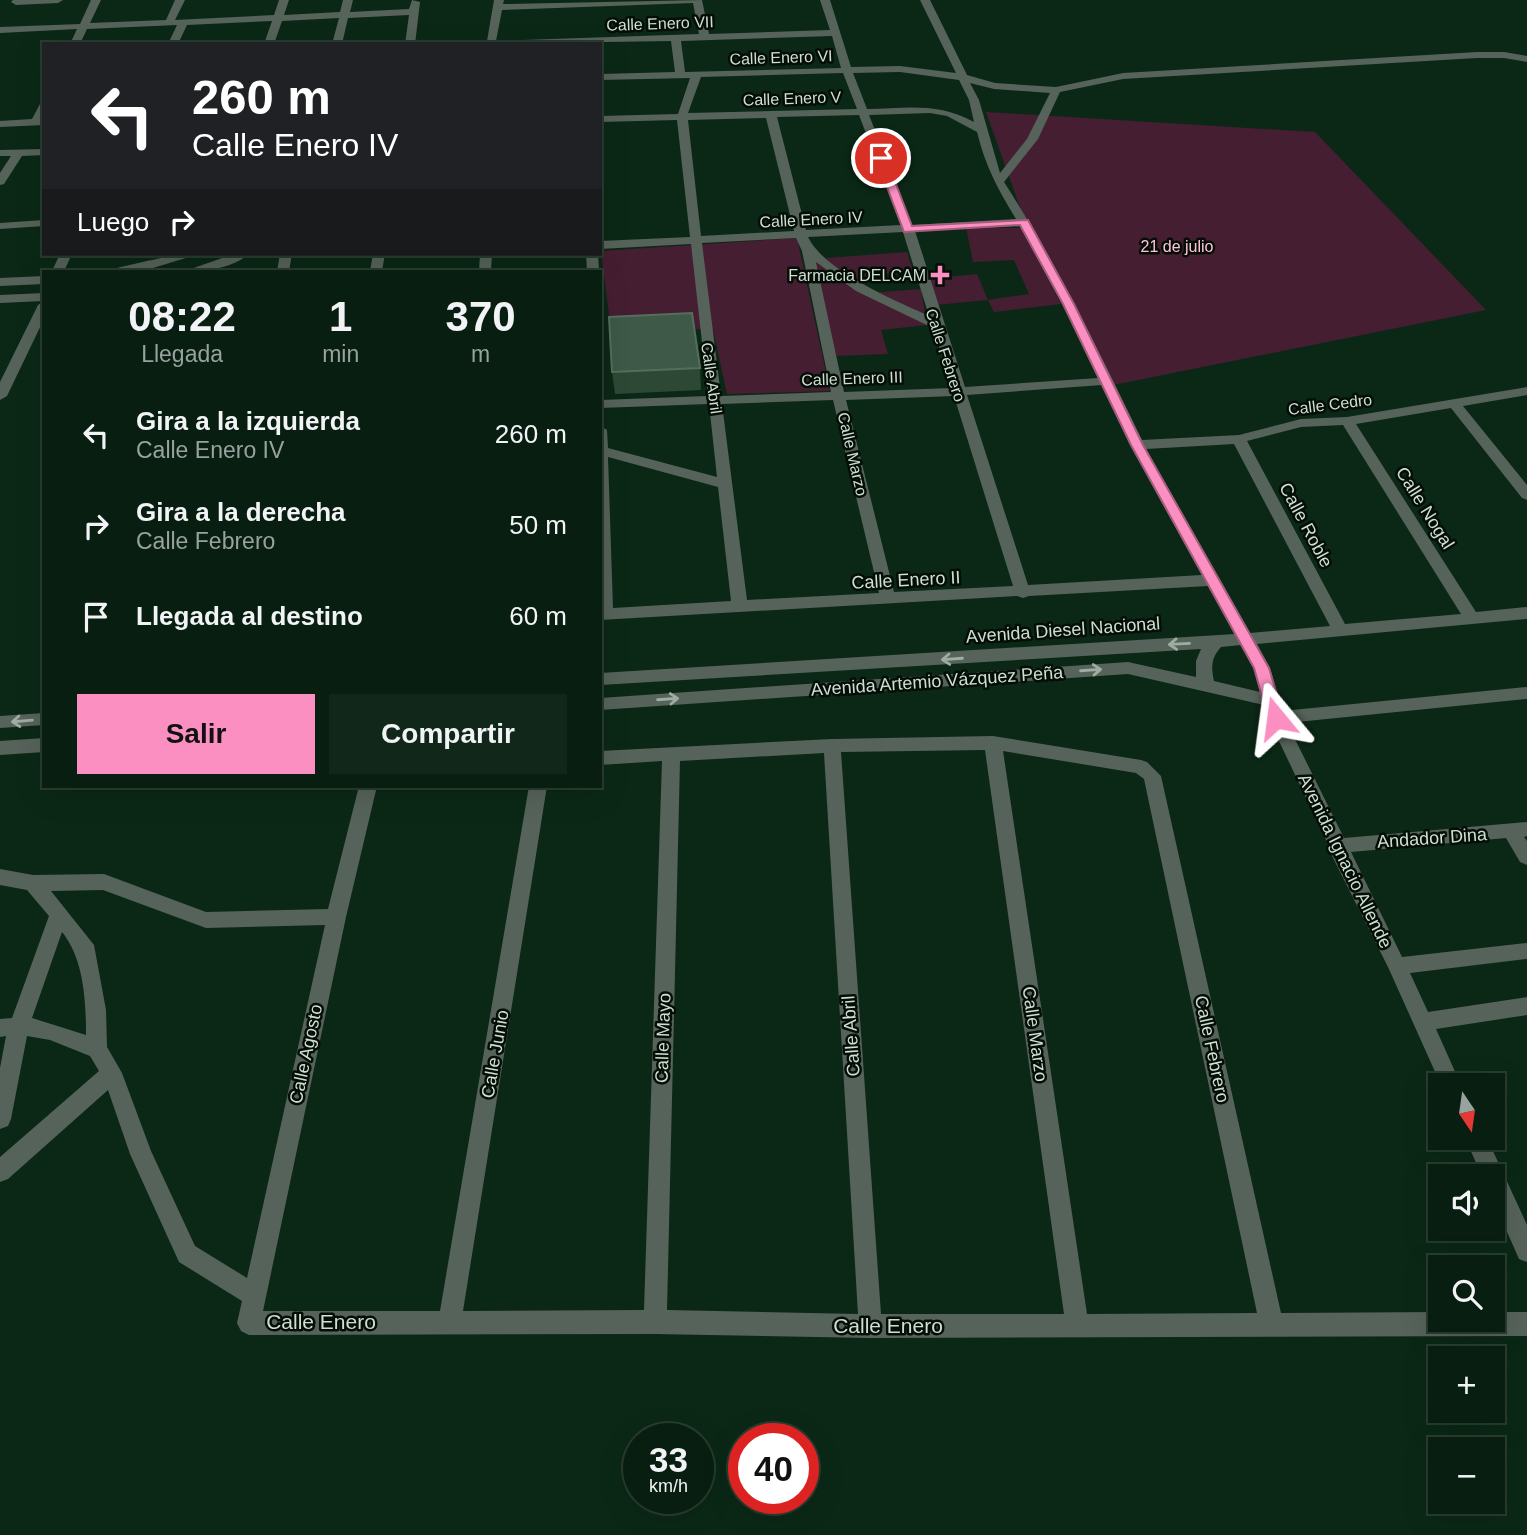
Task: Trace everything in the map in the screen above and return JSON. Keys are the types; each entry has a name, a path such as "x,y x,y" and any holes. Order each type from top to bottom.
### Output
{"street":[{"path":"8,14 58,0"},
{"path":"76,42 96,0"},
{"path":"169,23 180,0"},
{"path":"270,42 284,0"},
{"path":"337,42 348,0"},
{"path":"410,42 416,0"},
{"path":"489,42 499,3 695,0 705,38"},
{"name":"Calle Febrero","path":"825,0 847,71 908,229 1023,593"},
{"name":"Avenida Ignacio Allende","path":"925,0 974,100 998,182 1024,222 1069,304 1137,445 1262,668 1273,709 1336,845 1397,966 1445,1073"},
{"path":"8,14 84,26 414,12"},
{"path":"174,42 183,23"},
{"name":"Calle Enero VII","path":"584,42 834,33"},
{"path":"676,38 680,76"},
{"name":"Calle Enero VI","path":"602,77 900,69 962,77 994,86 1056,90 1123,76 1477,55 1504,55 1527,59"},
{"path":"682,117 696,76"},
{"path":"998,182 1039,132 1056,90"},
{"name":"Calle Enero V","path":"602,119 930,110 950,113 981,130"},
{"name":"Calle Marzo","path":"771,116 801,234 808,251 829,357 888,600"},
{"name":"Calle Abril","path":"682,117 740,607"},
{"path":"0,124 39,122"},
{"path":"0,153 42,152"},
{"path":"0,182 18,153"},
{"name":"Calle Enero IV","path":"602,245 1024,222"},
{"path":"0,226 42,223"},
{"path":"808,251 860,288 937,325"},
{"path":"124,270 186,256"},
{"path":"194,270 237,256"},
{"path":"0,282 42,280"},
{"path":"0,299 42,296"},
{"path":"0,396 6,370 42,308"},
{"name":"Calle Enero III","path":"602,404 958,392 1105,381"},
{"name":"Calle Cedro","path":"1137,445 1239,439 1301,423 1347,421 1527,391"},
{"path":"1455,404 1527,495"},
{"name":"Calle Nogal","path":"1347,421 1471,617"},
{"name":"Calle Roble","path":"1239,439 1340,630"},
{"path":"602,451 726,484"},
{"name":"Calle Enero II","path":"602,614 1023,593 1214,580"},
{"name":"Avenida Diesel Nacional","path":"602,679 1216,642 1527,614"},
{"path":"1206,684 1201,662 1216,642"},
{"name":"Avenida Artemio Vázquez Peña","path":"602,704 1128,668 1206,684 1273,709 1527,693"},
{"path":"0,722 42,719"},
{"path":"602,758 832,746 993,743"},
{"name":"Calle Febrero","path":"993,743 1141,767 1152,776 1272,1323"},
{"name":"Calle Marzo","path":"993,743 1077,1325"},
{"path":"0,748 42,745"},
{"name":"Calle Abril","path":"832,746 870,1326"},
{"name":"Calle Mayo","path":"655,1322 671,754"},
{"name":"Calle Agosto","path":"249,1322 335,917 367,788"},
{"name":"Calle Junio","path":"450,1321 538,788"},
{"path":"1519,830 1527,857"},
{"name":"Andador Dina","path":"1336,845 1519,830"},
{"path":"0,877 33,883 104,882 206,920 335,917"},
{"path":"33,883 84,945 96,1010 97,1049 113,1073 141,1154 187,1254 254,1295"},
{"path":"0,1119 9,1026 59,914"},
{"path":"1397,966 1527,951"},
{"path":"1421,1022 1527,1006"},
{"path":"9,1026 55,1031 97,1049"},
{"path":"0,1171 113,1073"},
{"path":"1481,1150 1527,1251"},
{"name":"Calle Enero","path":"249,1322 655,1322 870,1326 1527,1324"}],"green space":[{"name":"21 de julio","path":"986,112 1315,132 1486,310 1108,386 1027,227"},
{"path":"966,227 1021,228 1061,304 994,312 988,300 1029,294 1014,260 973,262"},
{"path":"797,238 830,391 727,394 713,329 611,330 602,251"},
{"path":"907,252 913,271 862,277 868,293 921,289 927,325 881,330 888,354 834,356 813,259"},
{"path":"977,274 988,300 935,305 926,279"}],"building":[{"path":"692,313 700,368 612,372 609,317"}],"place":[{"name":"Farmacia DELCAM","path":"940,275"}],"route":[{"path":"881,158 908,229 1024,222 1069,304 1137,445 1262,668 1276,718"}]}
